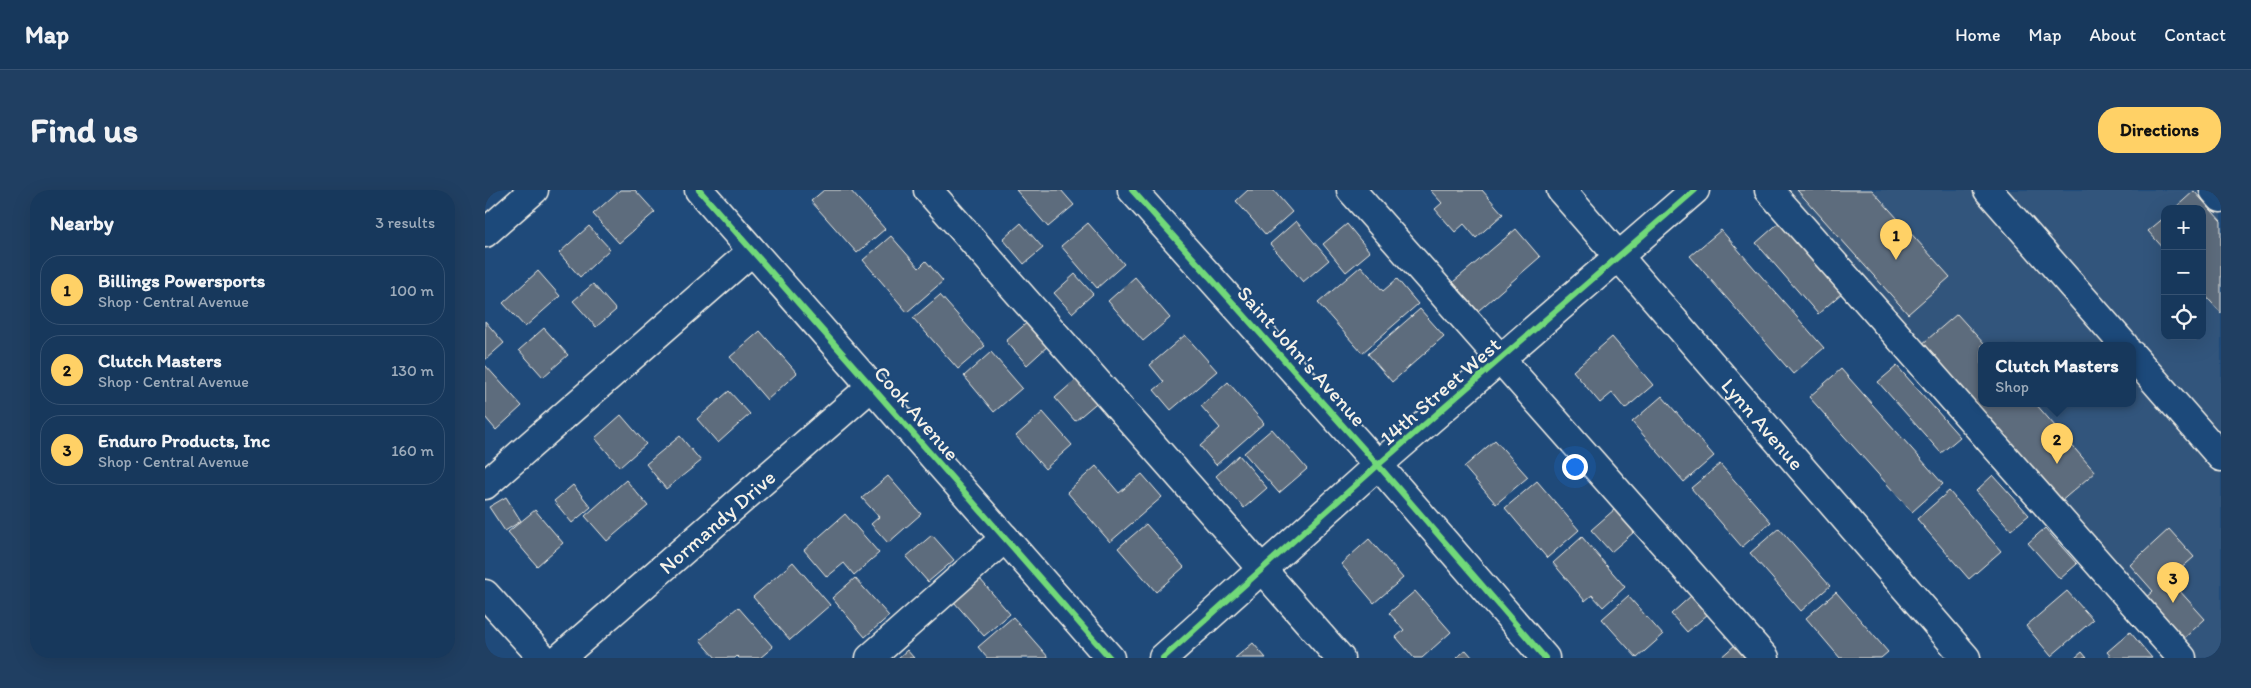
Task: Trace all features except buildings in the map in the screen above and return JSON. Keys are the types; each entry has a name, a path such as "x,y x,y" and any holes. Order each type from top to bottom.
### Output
{"street":[{"path":"485,233 534,190"},
{"name":"Cook Avenue","path":"699,190 1111,658"},
{"path":"929,190 1340,658"},
{"name":"Saint John's Avenue","path":"1132,190 1378,465 1545,658"},
{"path":"1351,190 1765,658"},
{"name":"Lynn Avenue","path":"1561,190 1966,658"},
{"name":"14th Street West","path":"1163,658 1378,465 1695,190"},
{"path":"1769,190 2183,658"},
{"path":"1988,190 2121,342"},
{"path":"2214,190 2221,198"},
{"path":"485,485 752,251"},
{"path":"2136,360 2221,457"},
{"name":"Normandy Drive","path":"560,658 872,386"},
{"path":"870,658 1005,538"},
{"path":"485,594 543,658"}],"shaded area":[{"path":"1767,190 2214,190 2221,198 2221,658 2180,658"}],"cycle path":[{"path":"699,190 1110,658"},
{"path":"1132,190 1378,465 1545,658"},
{"path":"1163,658 1378,465 1695,190"}],"place":[{"name":"Billings Powersports","path":"1896,260"},
{"name":"Clutch Masters","path":"2057,464"},
{"name":"Enduro Products, Inc","path":"2173,603"}]}
